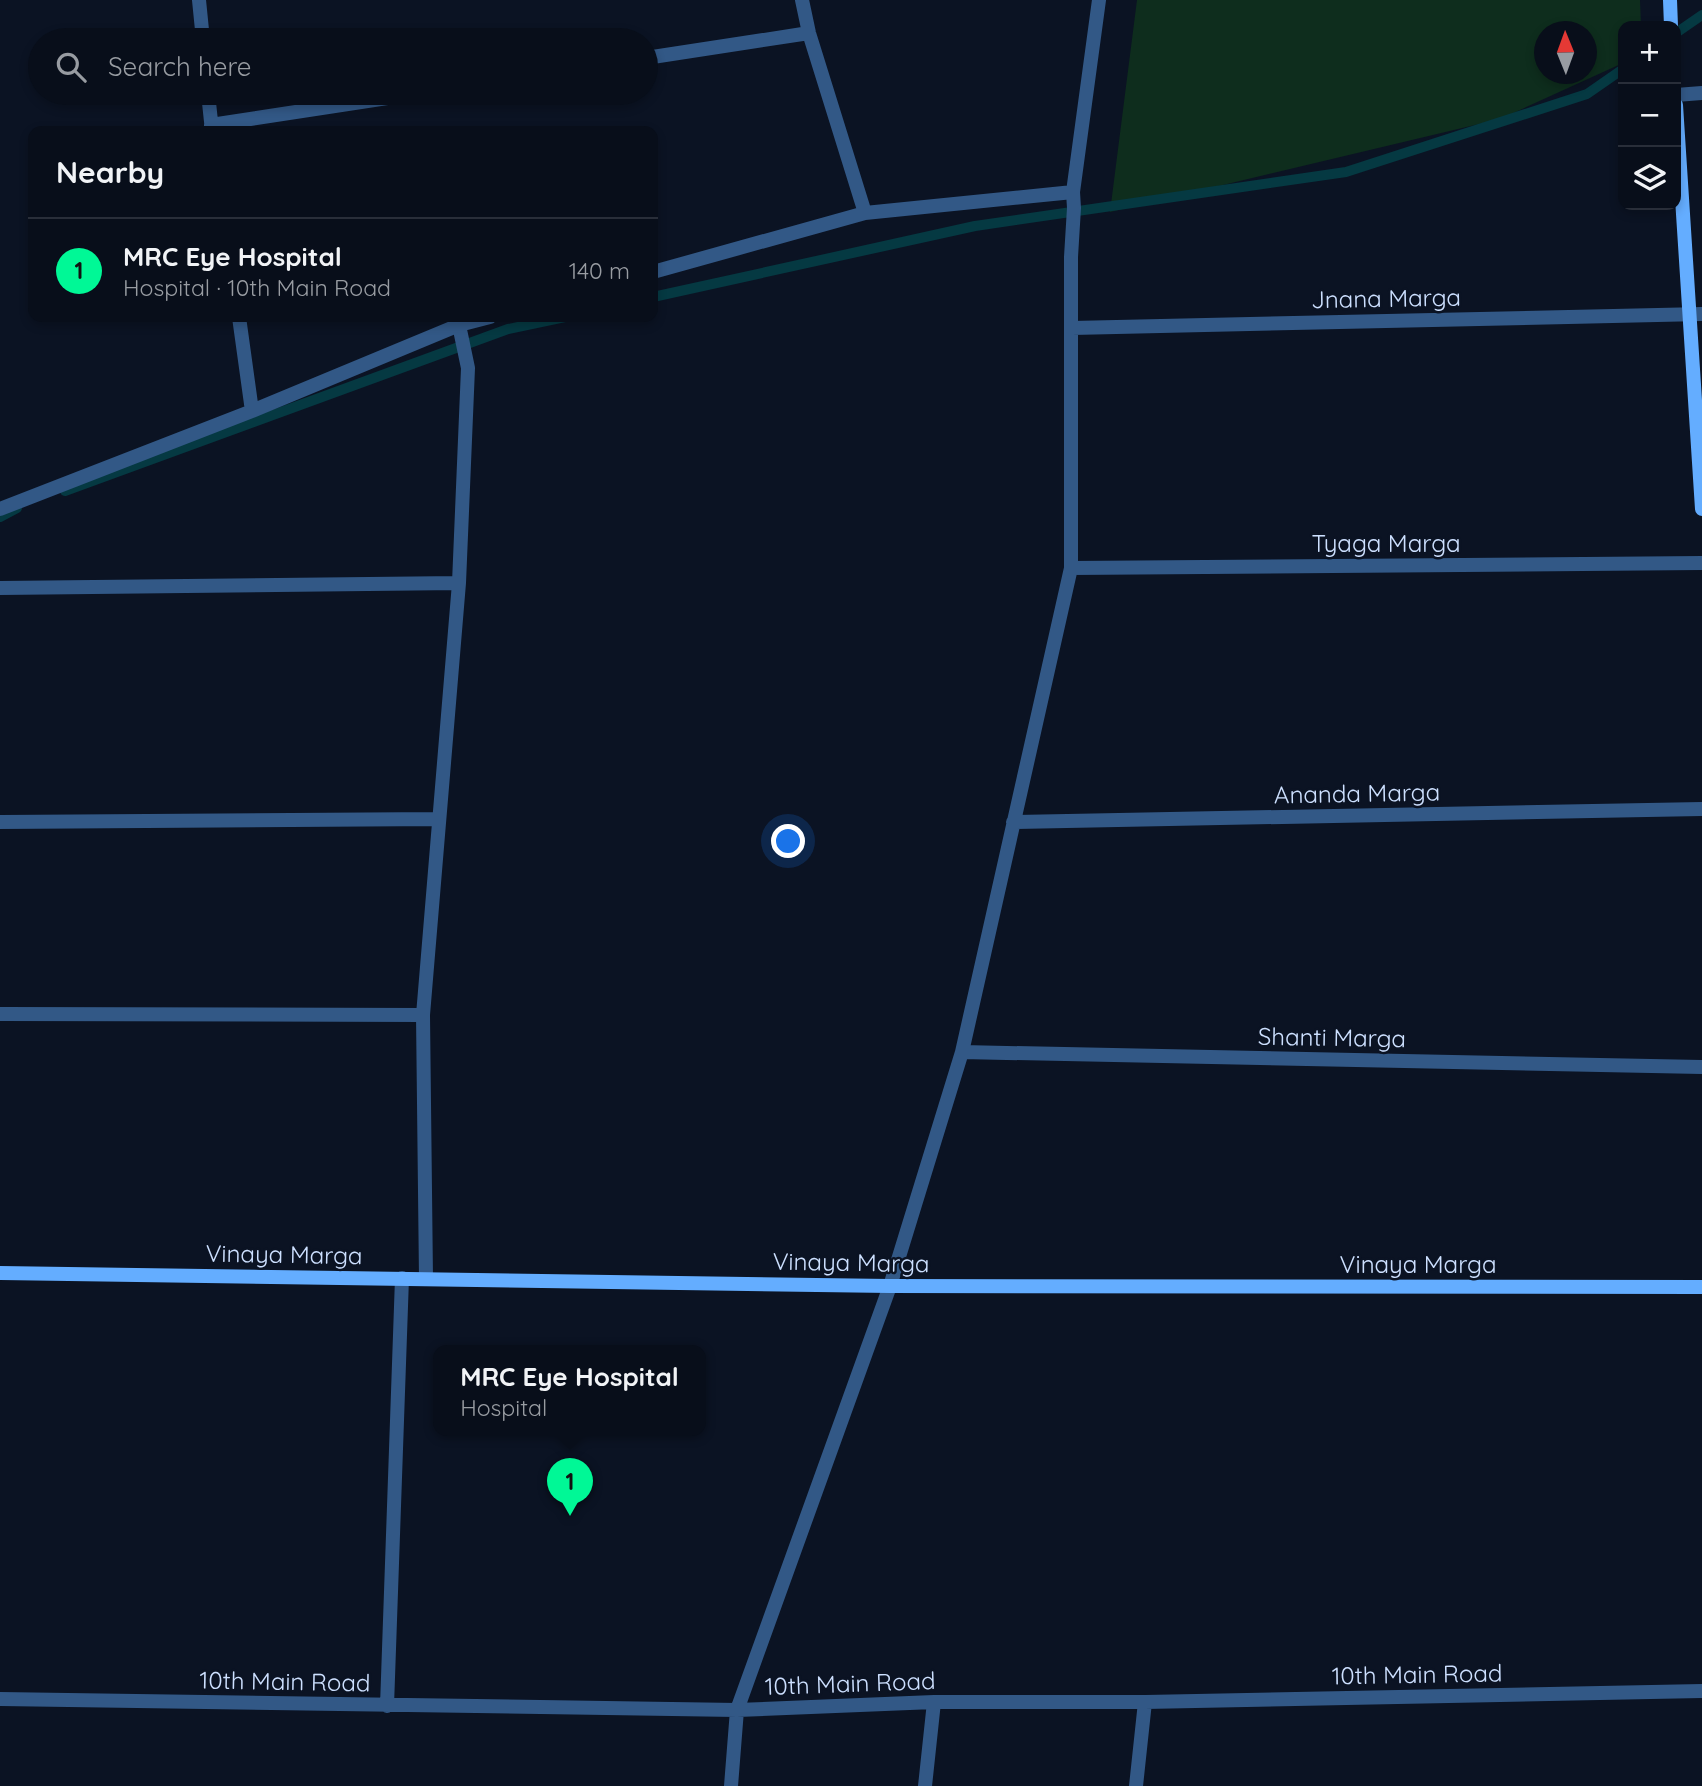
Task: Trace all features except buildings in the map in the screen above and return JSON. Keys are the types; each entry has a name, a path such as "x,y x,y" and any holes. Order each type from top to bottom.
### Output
{"street":[{"path":"199,0 202,28"},
{"path":"802,0 809,33 865,213"},
{"path":"731,1786 737,1710 890,1286 962,1052 1071,569 1073,192 1099,0"},
{"path":"1670,0 1671,21"},
{"path":"658,56 809,33"},
{"path":"1681,95 1702,93"},
{"path":"209,105 212,126"},
{"path":"224,126 349,105"},
{"path":"1680,147 1696,314 1702,509"},
{"path":"658,271 865,213 1073,192"},
{"name":"Jnana Marga","path":"1072,328 1696,314"},
{"path":"240,322 252,411"},
{"path":"0,509 471,322"},
{"path":"426,1279 423,1015 458,583 468,368 459,325"},
{"name":"Tyaga Marga","path":"1071,569 1702,563"},
{"path":"0,588 458,583"},
{"name":"Ananda Marga","path":"1013,822 1702,809"},
{"path":"0,822 439,819"},
{"path":"0,1014 423,1015"},
{"name":"Shanti Marga","path":"962,1052 1702,1067"},
{"name":"Vinaya Marga","path":"0,1273 890,1286 1702,1287"},
{"path":"387,1706 402,1278"},
{"name":"10th Main Road","path":"0,1699 737,1710 934,1702 1145,1702 1702,1691"},
{"path":"925,1786 934,1702"},
{"path":"1136,1786 1145,1702"}],"green space":[{"path":"1137,0 1640,0 1641,21 1618,21 1618,65 1597,75 1597,21 1534,21 1534,84 1577,84 1500,119 1110,212"}],"waterway":[{"path":"1681,30 1702,15"},
{"path":"658,296 975,226 1346,172 1587,94 1618,72"},
{"path":"65,491 508,329 541,322"},
{"path":"0,517 17,508"}],"place":[{"name":"MRC Eye Hospital","path":"570,1516"}]}
